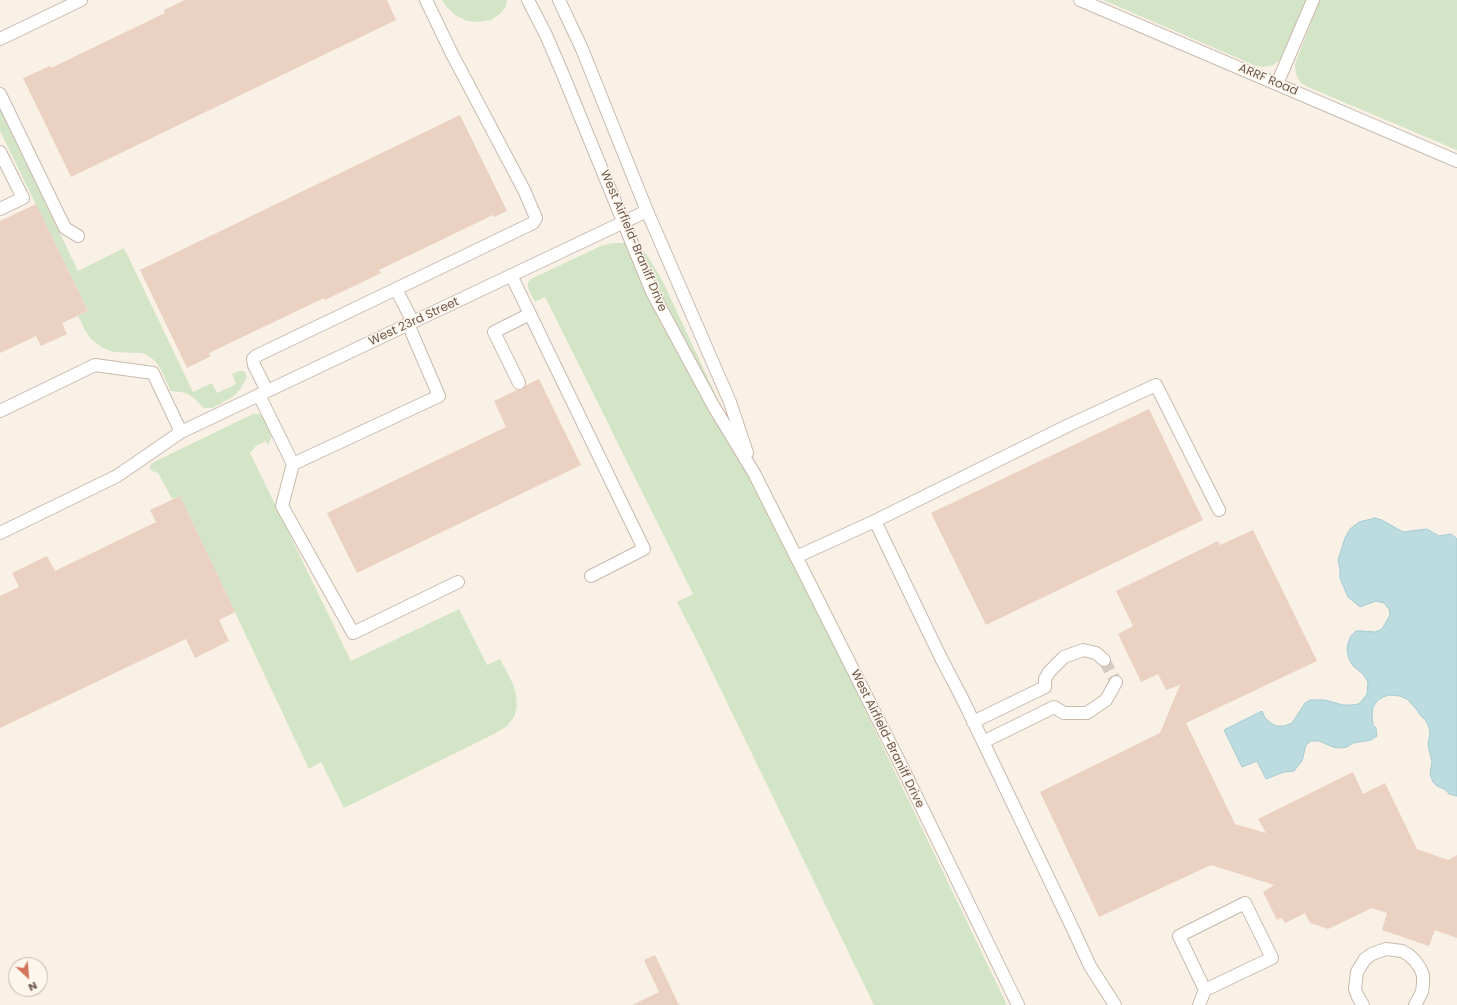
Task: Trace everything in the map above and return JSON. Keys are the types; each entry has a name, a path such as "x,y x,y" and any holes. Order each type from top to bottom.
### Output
{"street":[{"path":"0,39 81,0"},
{"path":"426,0 452,54 524,190 536,218 532,223 256,356 253,360 263,393 293,464 282,506 353,633 458,582"},
{"name":"West Airfield-Braniff Drive","path":"528,0 546,35 561,70 652,292 714,408 754,473 903,769 1018,1005"},
{"name":"West Airfield-Braniff Drive","path":"559,0 582,49 646,211 730,402 754,473"},
{"name":"ARRF Road","path":"1080,0 1457,161"},
{"path":"1277,84 1313,0"},
{"path":"0,94 65,228 78,236"},
{"path":"0,152 23,198 0,209"},
{"name":"West 23rd Street","path":"0,533 117,476 181,432 646,211"},
{"path":"511,275 644,550 591,576"},
{"path":"293,464 439,396 396,289"},
{"path":"519,383 494,332 530,314"},
{"path":"0,412 95,365 152,373 181,432"},
{"path":"796,557 875,521 1067,426 1156,385 1219,510"},
{"path":"875,521 1090,966 1115,1005"},
{"path":"973,722 1045,687 1045,680 1049,672 1064,657 1083,650 1096,653 1104,660"},
{"path":"983,742 1054,707 1064,714 1087,713 1106,700 1116,682"},
{"path":"1199,1005 1205,990 1272,958 1245,903 1179,936 1205,990"},
{"path":"1363,1005 1355,989 1357,972 1365,959 1372,954 1386,949 1402,951 1409,955 1420,968 1423,975 1422,992 1415,1005"}],"green space":[{"path":"442,0 507,0 506,6 501,13 491,20 478,22 467,21 455,15"},
{"path":"1103,0 1307,0 1280,60 1273,65 1262,67 1254,65"},
{"path":"1320,0 1457,0 1457,150 1308,87 1300,82 1296,74 1295,64"},
{"path":"0,108 78,271 124,248 193,392 212,383 217,393 236,384 232,374 243,371 247,377 239,391 232,397 213,408 204,408 188,394 171,391 160,368 149,356 142,353 113,352 103,348 91,339 78,316 88,311 0,131"},
{"path":"613,243 625,243 637,246 647,255 664,284 780,533 1007,1005 874,1005 677,602 693,594 545,297 535,302 528,288 528,283 531,279 601,246"},
{"path":"253,414 260,414 266,420 272,436 268,445 266,441 256,446 250,453 351,661 459,609 487,665 500,659 513,684 516,695 517,706 514,717 507,726 494,734 344,808 321,762 309,769 180,496 172,499 158,473 152,471 150,468 151,464 154,462"}],"water":[{"path":"1375,518 1382,520 1403,532 1427,529 1439,536 1451,534 1457,539 1457,796 1449,794 1446,790 1437,786 1433,782 1430,774 1432,762 1428,745 1430,733 1429,727 1426,721 1407,699 1400,696 1389,695 1383,697 1378,700 1373,707 1373,725 1376,728 1377,736 1371,740 1353,743 1347,747 1339,748 1319,741 1311,741 1306,745 1302,761 1294,771 1284,772 1266,779 1257,761 1242,767 1224,730 1262,711 1265,718 1272,724 1284,726 1292,723 1305,703 1310,700 1325,700 1343,705 1351,705 1359,704 1367,694 1368,682 1363,674 1353,666 1349,659 1347,650 1348,643 1351,636 1356,631 1375,632 1382,629 1390,615 1389,609 1384,603 1376,601 1360,607 1348,597 1340,578 1338,560 1345,538 1350,529 1359,522"}],"building":[{"path":"185,0 387,0 396,20 71,177 23,78 50,66 51,68 165,13 164,10"},
{"path":"460,115 507,211 494,217 493,215 379,270 381,273 325,300 324,298 209,353 211,356 187,368 140,270"},
{"path":"36,204 88,311 62,323 67,334 41,346 36,336 0,353 0,221"},
{"path":"539,379 581,465 357,573 327,513 506,427 494,401 517,390 522,390 526,385"},
{"path":"1149,409 1203,520 986,625 931,513"},
{"path":"180,496 235,612 219,620 229,641 195,658 186,639 0,728 0,596 19,587 12,573 47,556 55,571 156,522 150,510"},
{"path":"1253,530 1317,661 1186,723 1235,824 1266,833 1258,819 1353,772 1363,794 1385,783 1417,849 1448,860 1457,855 1457,938 1435,930 1429,946 1382,930 1387,913 1372,908 1328,929 1310,923 1305,913 1285,923 1282,918 1277,920 1263,892 1274,885 1211,865 1099,917 1040,792 1160,733 1180,685 1166,690 1158,674 1141,682 1118,634 1133,626 1116,591 1218,541 1220,545"},
{"path":"655,955 679,1005 632,1005 659,992 644,960"}],"tunnel":[{"path":"1104,660 1116,682"}]}
